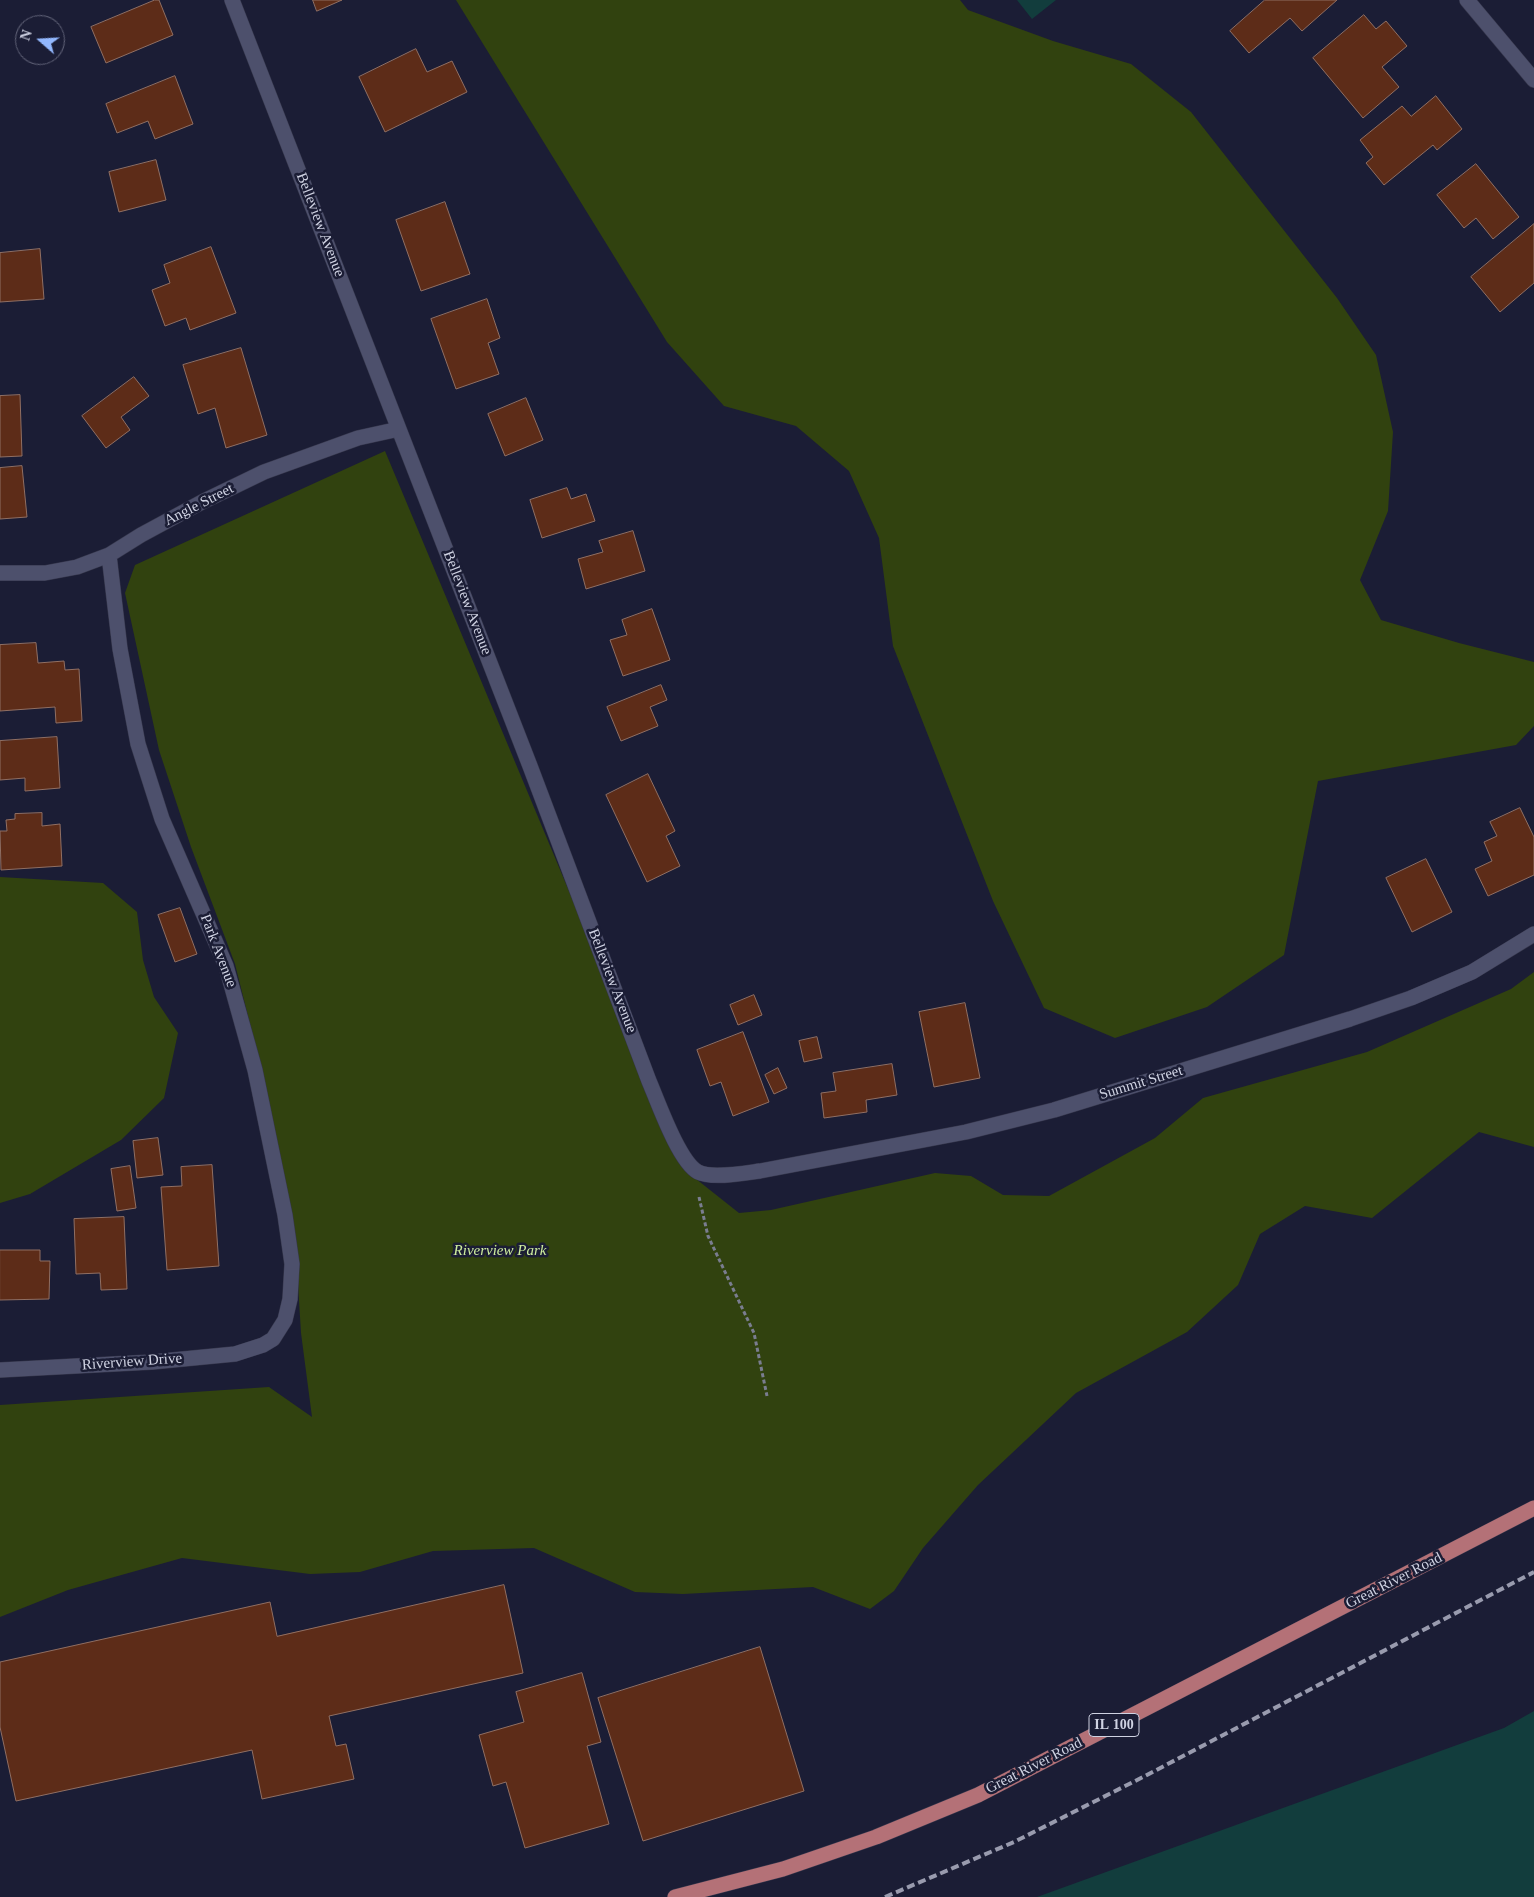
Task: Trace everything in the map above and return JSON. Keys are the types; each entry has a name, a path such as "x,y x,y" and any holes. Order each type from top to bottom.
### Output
{"main road":[{"name":"Great River Road","path":"675,1897 792,1865 876,1837 978,1795 1534,1508"}],"street":[{"name":"Belleview Avenue","path":"232,0 530,766 649,1081 668,1126 691,1167"},
{"path":"1467,0 1534,80"},
{"name":"Angle Street","path":"0,573 45,573 77,567 109,555 195,506 264,472 358,438 399,429"},
{"name":"Park Avenue","path":"109,555 120,650 138,744 162,819 226,966 255,1070 285,1215 292,1264 290,1299 285,1320 273,1339 263,1346"},
{"name":"Summit Street","path":"691,1167 700,1173 729,1175 966,1132 1054,1110 1411,998 1443,986 1472,972 1534,934"},
{"name":"Riverview Drive","path":"0,1370 152,1362 235,1354 263,1346"}],"path":[{"path":"691,1167 708,1236 754,1333 767,1396"}],"green space":[{"path":"456,0 960,0 968,10 1053,41 1131,64 1191,112 1337,298 1376,355 1393,432 1388,511 1360,580 1381,620 1459,643 1534,662 1534,726 1516,745 1318,781 1284,955 1207,1007 1115,1038 1044,1008 993,901 893,646 879,538 849,471 796,426 724,406 667,342"},
{"name":"Riverview Park","path":"385,451 686,1171 739,1213 771,1210 935,1173 971,1176 1003,1195 1049,1196 1155,1138 1203,1098 1367,1052 1511,989 1534,972 1534,1147 1479,1132 1372,1218 1305,1206 1260,1234 1238,1285 1187,1332 1076,1393 978,1485 923,1548 894,1591 870,1609 813,1587 683,1594 635,1592 534,1548 433,1551 360,1572 310,1574 182,1558 68,1590 0,1617 0,1405 269,1387 312,1417 301,1333 295,1235 262,1072 235,964 191,847 159,750 125,593 135,565"},
{"path":"0,877 103,883 137,912 143,960 154,997 178,1033 164,1098 121,1140 30,1194 0,1203"}],"shaded area":[{"path":"1017,0 1056,0 1032,19"},
{"path":"1534,1711 1534,1897 1037,1897 1504,1728"}],"building":[{"path":"159,0 173,35 106,63 91,27"},
{"path":"313,0 342,0 317,11"},
{"path":"1265,0 1337,0 1302,31 1290,18 1249,53 1230,31"},
{"path":"1364,15 1376,29 1386,21 1407,46 1382,67 1399,87 1363,118 1313,58"},
{"path":"416,49 427,72 452,61 467,92 385,132 359,77"},
{"path":"175,76 193,124 155,139 148,121 117,133 106,104"},
{"path":"1436,96 1462,129 1437,150 1433,145 1384,185 1366,163 1373,157 1360,140 1402,106 1411,116"},
{"path":"156,160 166,200 119,212 109,172"},
{"path":"1476,164 1519,217 1493,239 1476,218 1464,228 1437,195"},
{"path":"445,202 470,274 421,291 396,220"},
{"path":"1534,224 1534,283 1500,312 1471,277"},
{"path":"211,247 236,313 190,330 186,318 165,326 152,290 170,283 164,265"},
{"path":"40,249 44,299 0,302 0,253"},
{"path":"487,299 500,338 488,343 499,374 456,389 431,319"},
{"path":"241,348 267,435 226,448 215,408 198,414 183,365"},
{"path":"134,377 149,396 121,417 130,430 106,448 82,416"},
{"path":"20,395 22,456 0,457 0,396"},
{"path":"526,398 543,440 505,456 488,414"},
{"path":"22,466 27,517 0,519 0,468"},
{"path":"567,488 571,499 586,494 595,521 542,538 530,500"},
{"path":"633,531 645,571 586,589 578,559 603,552 599,541"},
{"path":"652,609 670,660 623,676 610,640 627,635 622,620"},
{"path":"36,643 38,663 64,661 65,670 79,669 82,721 56,723 55,707 0,711 0,645"},
{"path":"661,685 667,700 650,707 658,726 621,741 607,707"},
{"path":"57,737 60,788 25,791 25,778 0,780 0,741"},
{"path":"648,774 675,831 666,836 680,866 647,882 606,795"},
{"path":"1520,808 1534,837 1534,875 1488,896 1475,869 1492,861 1484,842 1497,836 1490,822"},
{"path":"42,813 42,826 60,824 62,866 1,870 0,831 7,831 6,820 15,819 15,814"},
{"path":"1426,859 1452,912 1412,932 1386,878"},
{"path":"180,908 197,954 175,962 158,915"},
{"path":"754,995 762,1015 738,1025 730,1005"},
{"path":"965,1003 980,1078 934,1087 919,1012"},
{"path":"743,1032 769,1102 733,1116 721,1082 710,1086 697,1050"},
{"path":"817,1037 822,1058 804,1062 799,1041"},
{"path":"892,1064 897,1095 866,1100 867,1112 824,1118 821,1093 836,1091 833,1073"},
{"path":"778,1068 787,1088 774,1094 765,1075"},
{"path":"158,1138 163,1175 137,1178 133,1141"},
{"path":"212,1165 219,1266 167,1270 161,1187 182,1186 181,1167"},
{"path":"130,1166 136,1208 117,1211 111,1169"},
{"path":"124,1217 127,1289 101,1290 100,1273 76,1274 74,1219"},
{"path":"0,1250 40,1250 40,1261 50,1261 49,1299 0,1300"},
{"path":"504,1585 523,1673 329,1716 336,1746 346,1744 354,1779 262,1799 252,1750 16,1801 0,1727 0,1662 270,1602 277,1636"},
{"path":"760,1647 804,1791 643,1841 598,1698"},
{"path":"582,1673 601,1742 587,1746 609,1824 525,1848 506,1782 493,1786 479,1735 524,1722 516,1692"}],"railway":[{"path":"885,1897 1014,1842 1145,1776 1534,1572"}]}
